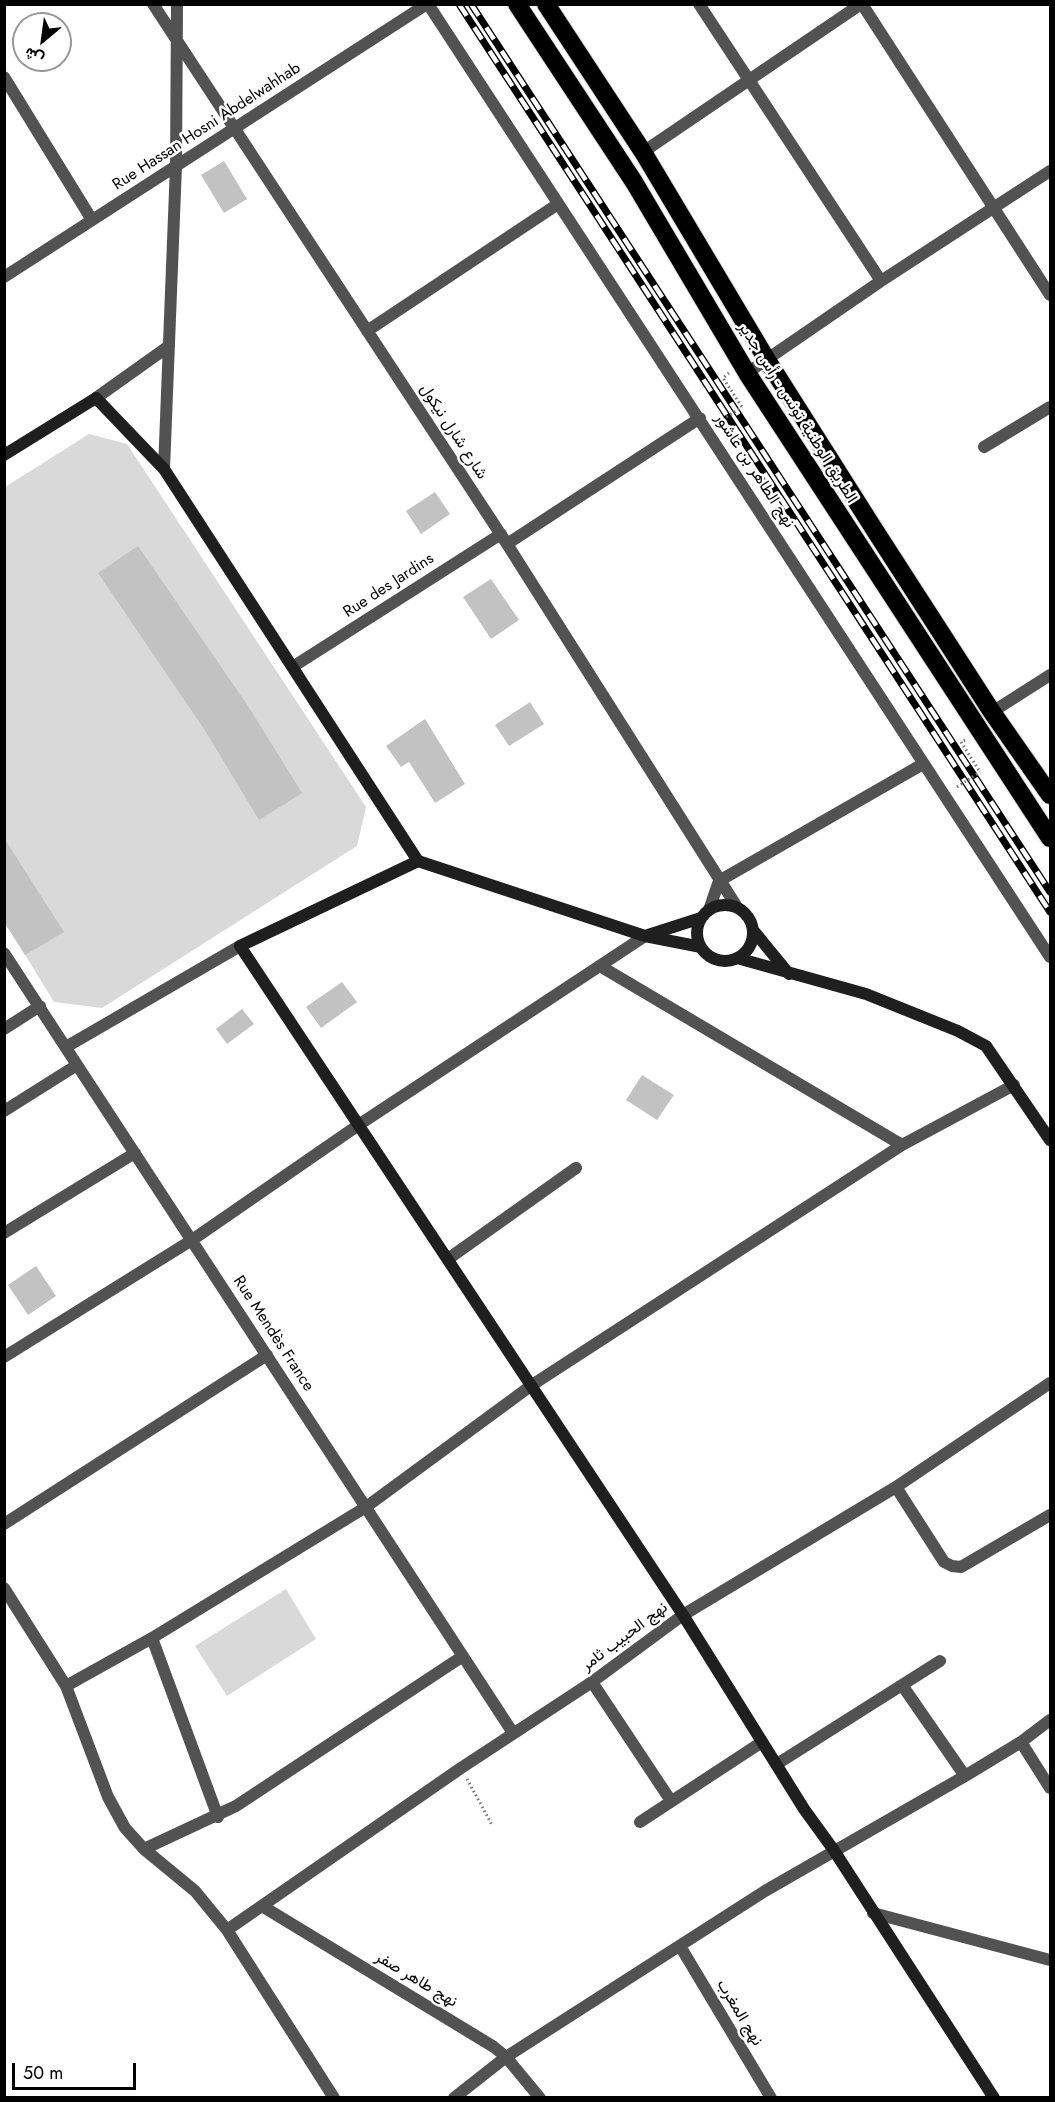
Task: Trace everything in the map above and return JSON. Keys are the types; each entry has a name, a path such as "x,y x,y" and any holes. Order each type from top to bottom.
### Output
{"highway":[{"name":"الطريق الوطنية تونس - رأس جدير","path":"517,4 634,182 747,373 1050,838"},
{"name":"الطريق الوطنية تونس - رأس جدير","path":"546,4 643,152 767,360 992,712 1050,795"}],"street":[{"name":"شارع شارل نيكول","path":"153,4 504,539 737,907"},
{"path":"164,469 176,166 177,4"},
{"name":"Rue Hassan Hosni Abdelwahhab","path":"4,277 427,4"},
{"name":"نهج الطاهر بن عاشور","path":"427,4 700,418 1050,957"},
{"path":"699,4 881,281"},
{"path":"643,152 861,4 1050,295"},
{"path":"4,77 92,220"},
{"path":"747,373 881,281 1050,171"},
{"path":"367,331 558,204"},
{"path":"4,455 96,398 169,346"},
{"path":"96,398 164,469 294,666 418,861 645,936 701,947 714,958 725,961 737,958 750,947 753,930"},
{"path":"984,447 1050,407"},
{"name":"Rue des Jardins","path":"294,666 700,418"},
{"path":"992,712 1050,675"},
{"path":"701,947 697,929 719,881 923,764"},
{"path":"66,1047 240,946 418,861"},
{"path":"4,1357 192,1240 360,1124 645,936 705,914 720,905 737,907 750,919 753,930 789,974"},
{"path":"240,946 683,1614 762,1742 994,2097"},
{"name":"Rue Mendès France","path":"4,953 513,1733"},
{"path":"737,958 866,994 958,1031 986,1046 1050,1140"},
{"path":"600,966 902,1145"},
{"path":"4,1029 40,1006"},
{"path":"4,1111 77,1065"},
{"path":"66,1686 152,1638 366,1507 532,1385 902,1145 1014,1085"},
{"path":"4,1233 135,1153"},
{"path":"448,1259 576,1168"},
{"path":"4,1524 267,1355"},
{"name":"نهج الحبيب ثامر","path":"227,1929 461,1768 592,1682 683,1614 896,1487 1050,1383"},
{"path":"896,1487 944,1562 952,1566 961,1567 1050,1515"},
{"path":"4,1588 66,1686 115,1812 125,1828 144,1849 195,1891 227,1929 334,2097"},
{"path":"152,1638 218,1817"},
{"path":"144,1849 218,1817 463,1656"},
{"path":"777,1764 940,1661"},
{"path":"592,1682 671,1801"},
{"path":"902,1685 965,1776"},
{"path":"454,2097 506,2057 833,1849 965,1776 1021,1742 1050,1720"},
{"path":"640,1822 762,1742"},
{"path":"1021,1742 1050,1788"},
{"name":"نهج طاهر صفر","path":"262,1906 478,2037 506,2057 540,2097"},
{"path":"873,1913 1050,1960"},
{"name":"نهج المغرب","path":"680,1946 771,2097"}],"path":[{"path":"719,422 742,407 723,378"},
{"path":"957,787 980,772 961,742"},
{"path":"461,1768 492,1825"}],"shaded area":[{"path":"89,434 127,444 366,807 357,846 102,1008 54,1002 5,922 5,487"},
{"path":"286,1589 316,1639 227,1696 195,1646"}],"building":[{"path":"224,161 247,199 224,213 201,175"},
{"path":"435,492 450,514 421,534 406,511"},
{"path":"138,546 248,706 302,793 259,820 206,732 98,573"},
{"path":"491,579 519,620 491,639 463,597"},
{"path":"530,702 544,724 509,746 495,725"},
{"path":"425,719 465,784 435,803 409,762 401,767 386,746"},
{"path":"4,838 64,932 25,955 4,922"},
{"path":"342,982 357,1002 321,1028 306,1007"},
{"path":"242,1009 254,1024 227,1044 216,1029"},
{"path":"642,1075 674,1095 657,1120 626,1100"},
{"path":"36,1266 56,1296 28,1315 8,1285"}],"railway":[{"path":"459,4 1050,912"},
{"path":"471,4 1050,892"}]}
